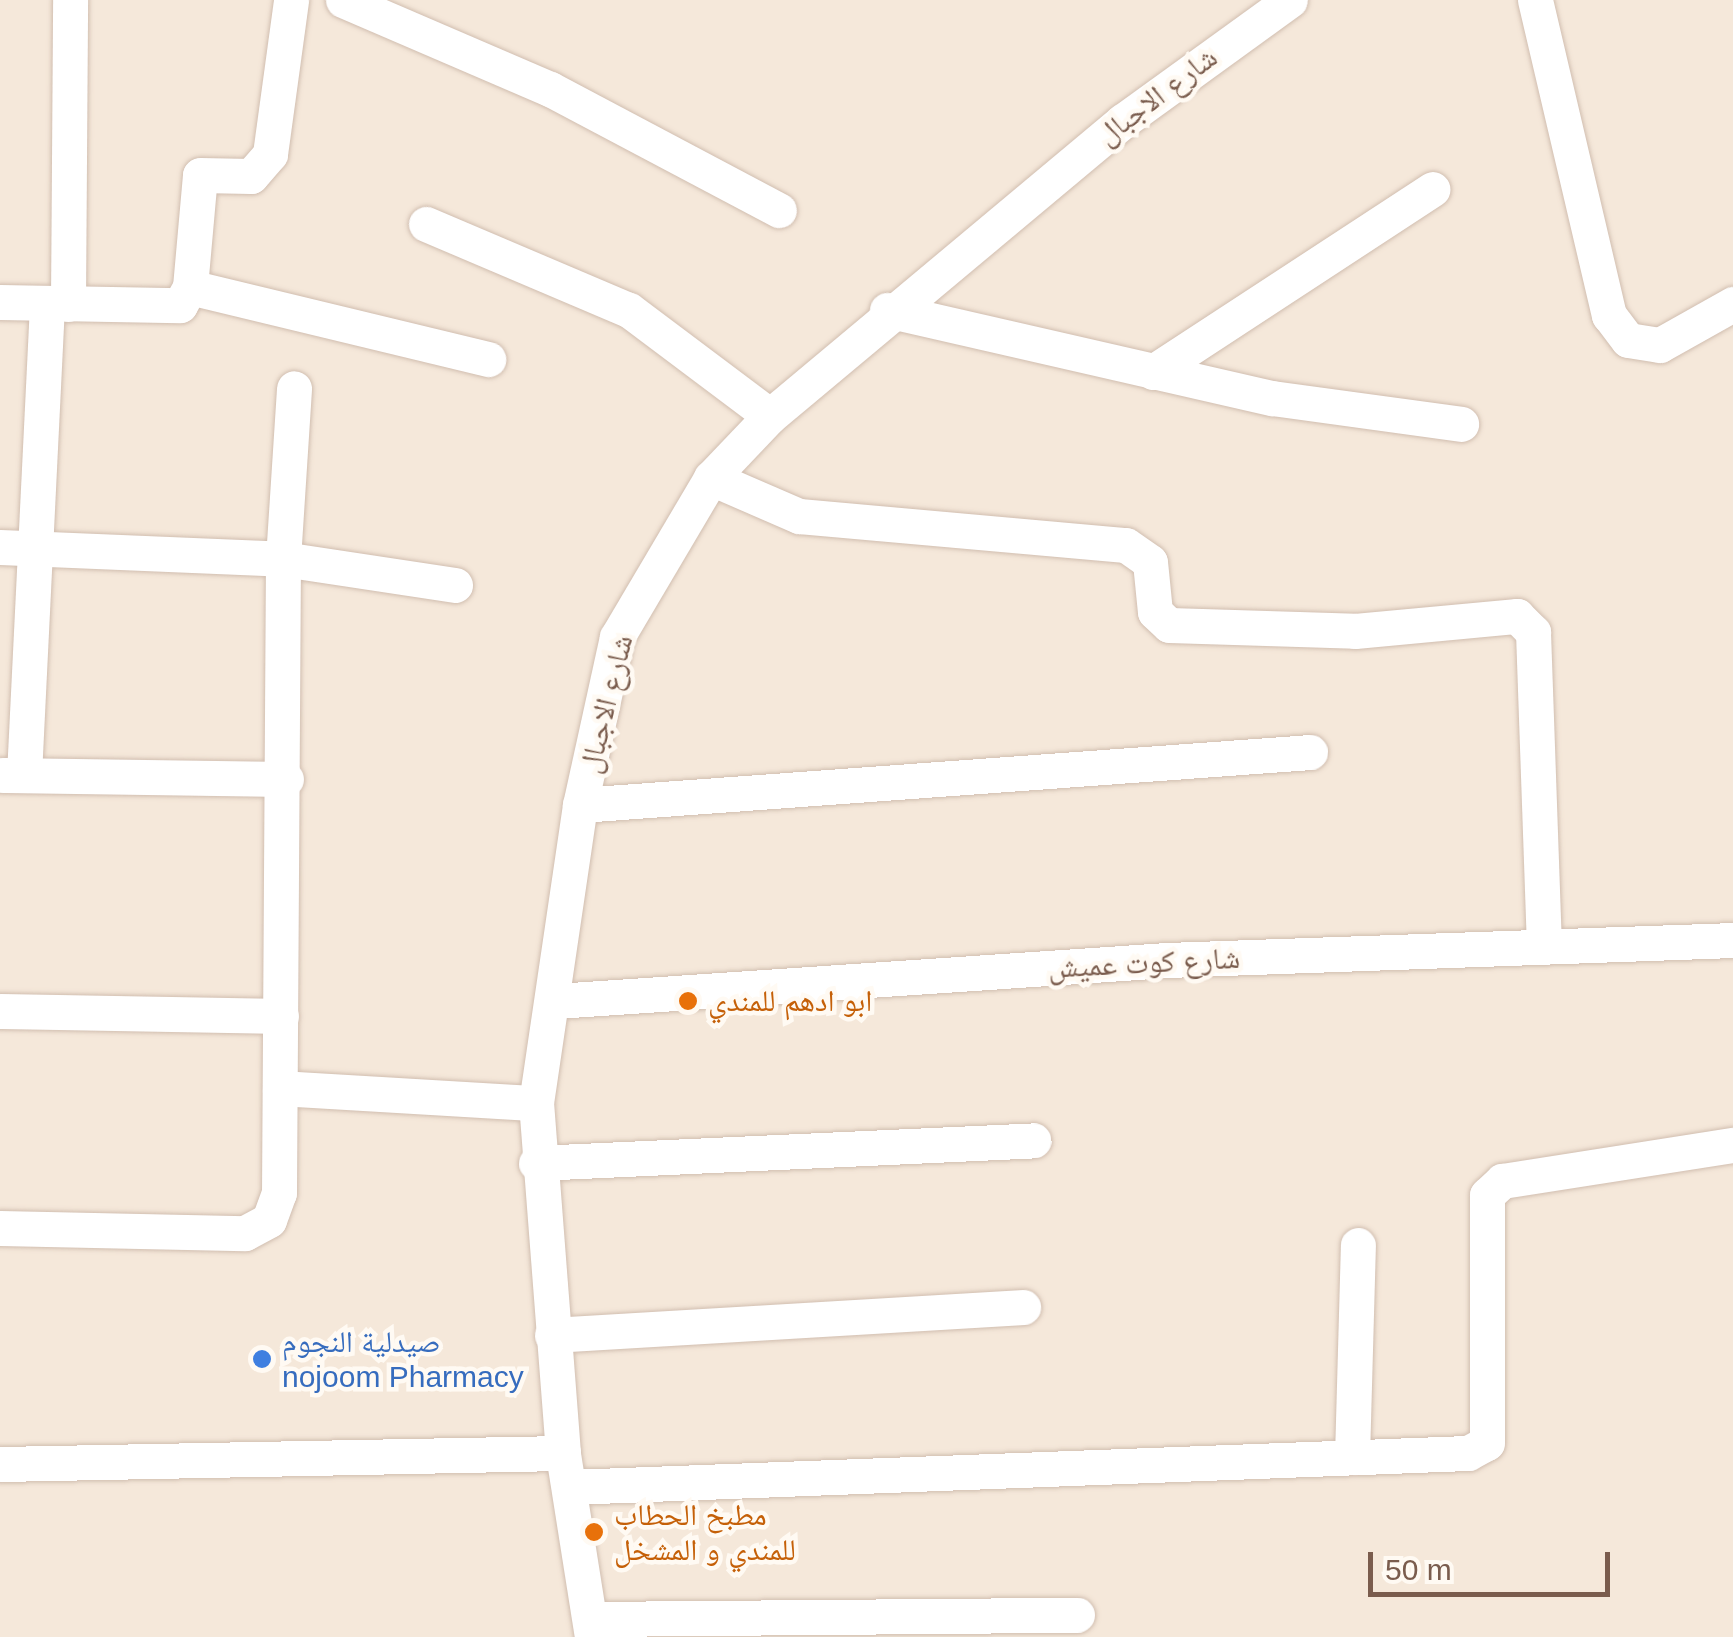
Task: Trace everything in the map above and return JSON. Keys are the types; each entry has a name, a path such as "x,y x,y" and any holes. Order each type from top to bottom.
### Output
{"street":[{"path":"70,0 57,304 18,548 12,775 286,778"},
{"path":"0,302 170,308 190,286 200,175 252,176 270,154 291,0"},
{"path":"343,0 550,90 779,210"},
{"path":"1535,0 1609,315 1628,340 1660,345 1733,304"},
{"name":"شارع الاجبال","path":"591,1628 563,1452 536,1163 536,1103 556,1002 580,805 617,638 711,478 770,416 887,310 1270,5"},
{"path":"1153,372 1434,189"},
{"path":"426,224 628,310 770,416"},
{"path":"190,286 488,359"},
{"path":"887,310 1153,372 1461,424"},
{"path":"0,1228 244,1233 269,1220 279,1192 286,778 283,559 294,388"},
{"path":"711,478 798,516 1126,546 1150,562 1155,612 1169,625 1355,632 1517,616 1533,632 1544,947"},
{"path":"18,548 283,559 455,586"},
{"path":"580,805 1310,752"},
{"name":"شارع كوت عميش","path":"556,1002 1168,960 1733,940"},
{"path":"0,1012 282,1016"},
{"path":"280,1088 536,1103"},
{"path":"536,1163 1033,1140"},
{"path":"570,1488 1468,1453 1487,1443 1487,1195 1502,1180 1733,1144"},
{"path":"1352,1458 1358,1244"},
{"path":"552,1334 1023,1307"},
{"path":"0,1464 563,1452"},
{"path":"591,1628 1077,1616"}],"shaded area":[{"path":"0,0 1733,0 1733,1637 0,1637"}],"place":[{"name":"ابو ادهم للمندي","path":"688,1001"},
{"name":"صيدلية النجوم nojoom Pharmacy","path":"262,1359"},
{"name":"مطبخ الحطاب للمندي و المشخل","path":"594,1532"}]}
